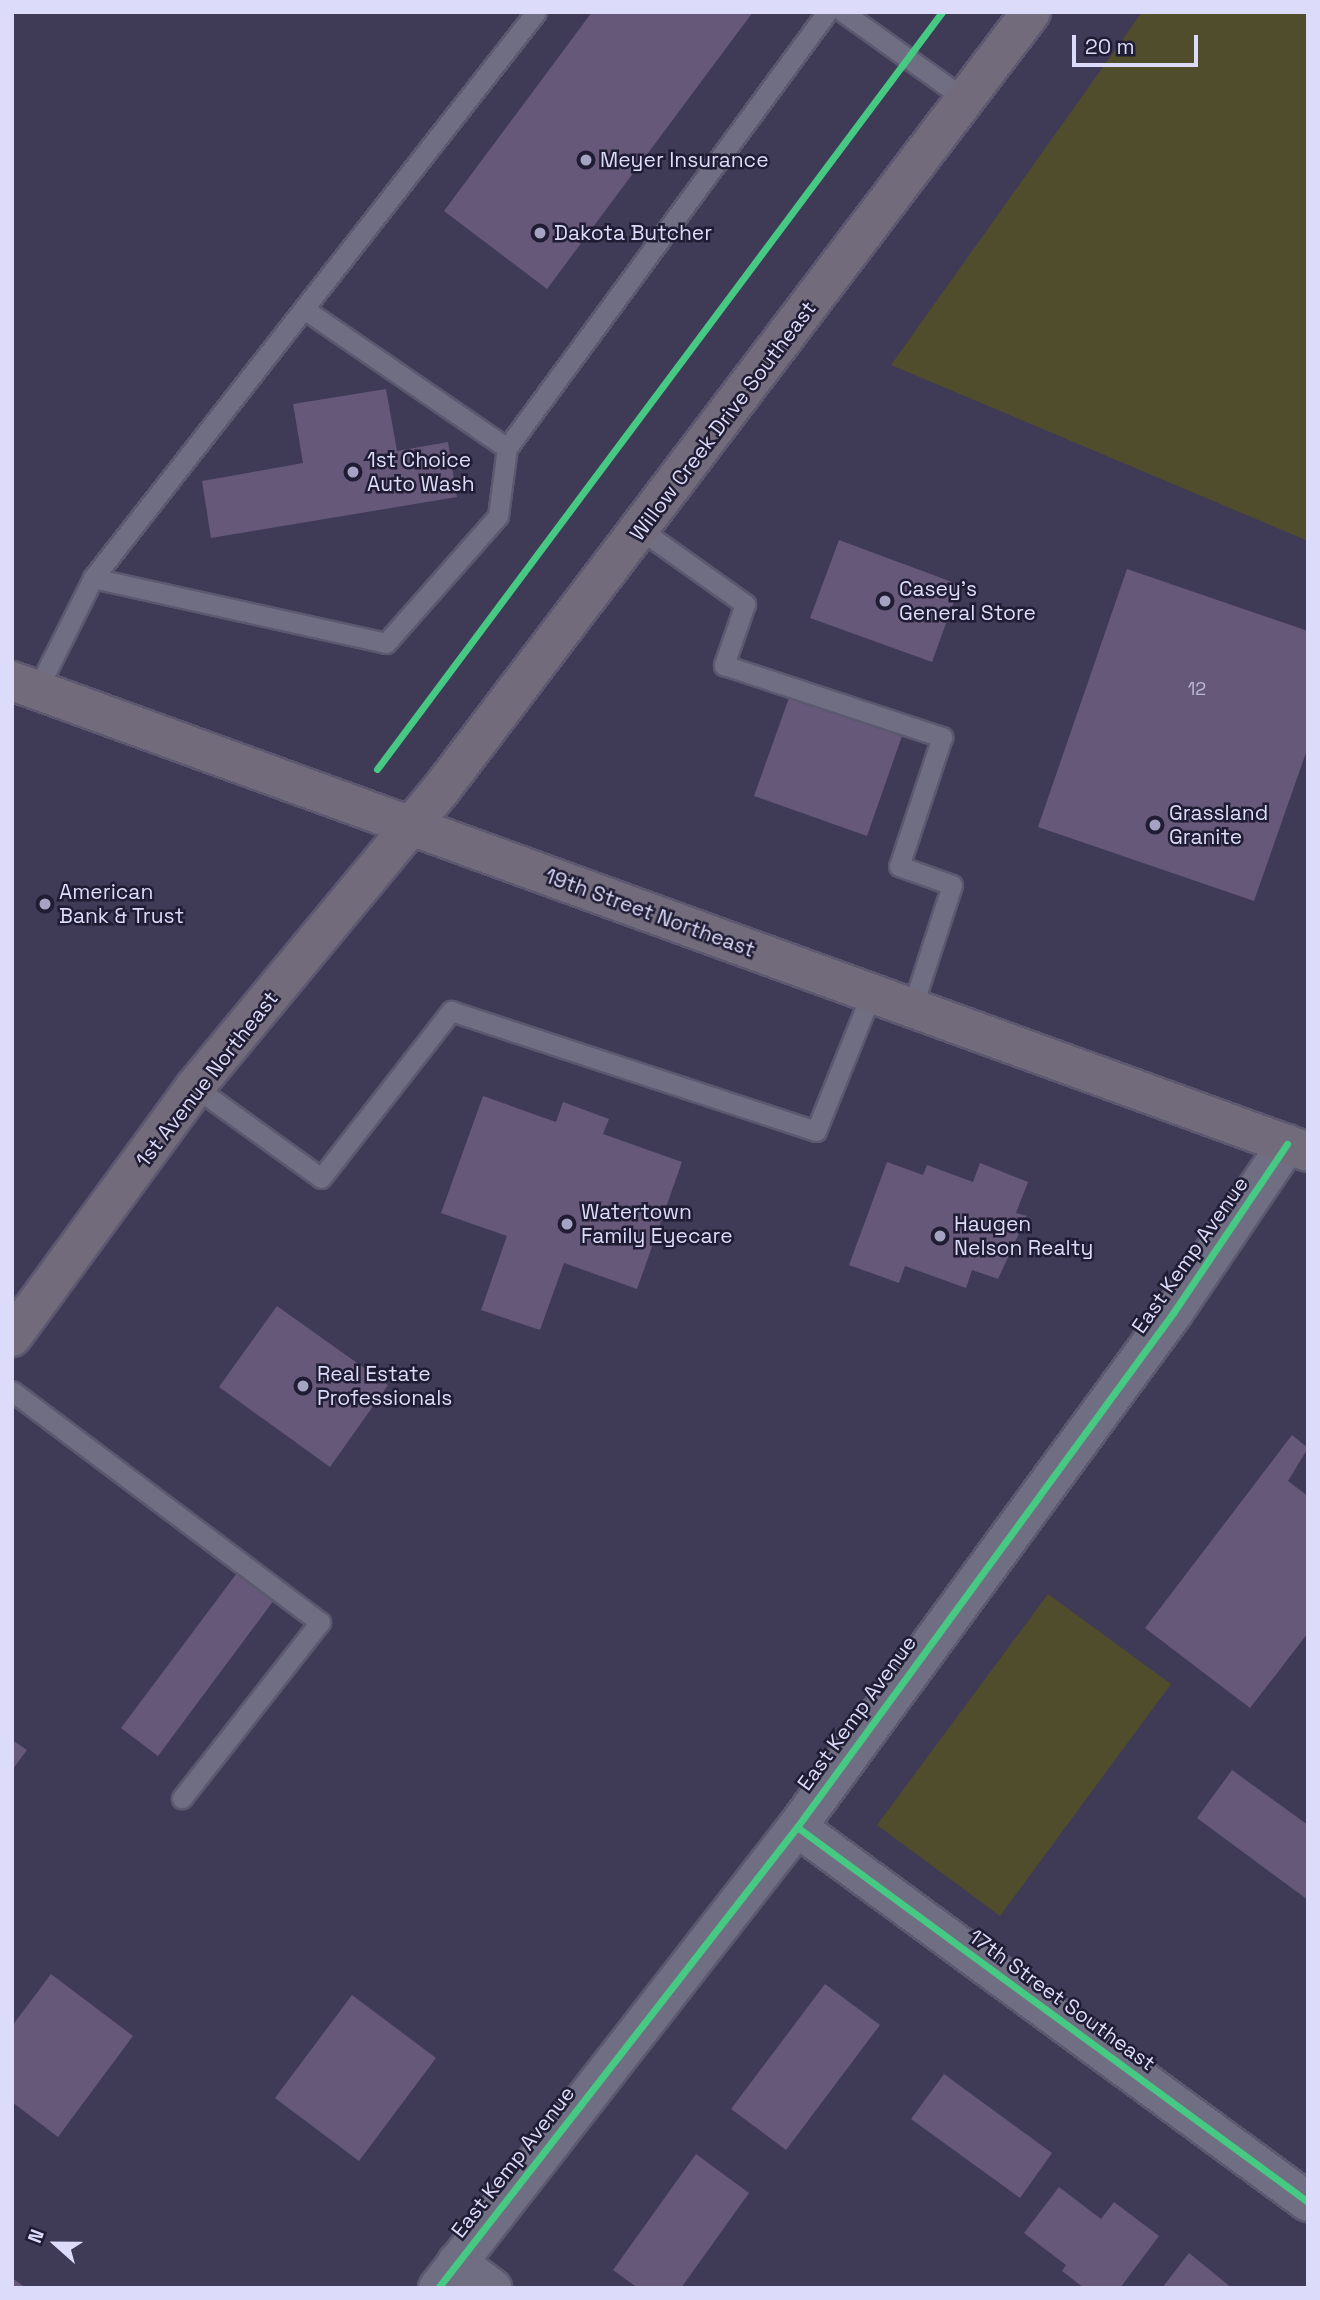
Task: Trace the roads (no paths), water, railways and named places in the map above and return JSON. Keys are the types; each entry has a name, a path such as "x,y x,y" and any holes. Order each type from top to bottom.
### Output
{"main road":[{"name":"Willow Creek Drive Southeast","path":"411,827 641,530 1031,12"},
{"name":"19th Street Northeast","path":"25,686 1297,1148"},
{"name":"1st Avenue Northeast","path":"12,1337 195,1087 411,827"}],"street":[{"name":"East Kemp Avenue","path":"447,2275 796,1826 1297,1148"},
{"name":"17th Street Southeast","path":"796,1826 1308,2202"},
{"path":"447,2275 492,2288"}],"lane":[{"path":"25,686 93,578 536,12"},
{"path":"93,578 386,643 498,516 507,448 827,12"},
{"path":"843,12 965,99"},
{"path":"304,309 507,448"},
{"path":"641,530 745,604 723,665 942,737 899,866 952,885 912,1008"},
{"path":"195,1087 321,1178 452,1011 816,1131 872,992"},
{"path":"12,1391 320,1622 182,1798"}],"place":[{"name":"Meyer Insurance","path":"586,160"},
{"name":"Dakota Butcher","path":"540,233"},
{"name":"1st Choice Auto Wash","path":"353,472"},
{"name":"Casey's General Store","path":"885,601"},
{"name":"Grassland Granite","path":"1155,825"},
{"name":"American Bank & Trust","path":"45,904"},
{"name":"Watertown Family Eyecare","path":"567,1224"},
{"name":"Haugen Nelson Realty","path":"940,1236"},
{"name":"Real Estate Professionals","path":"303,1386"}]}
